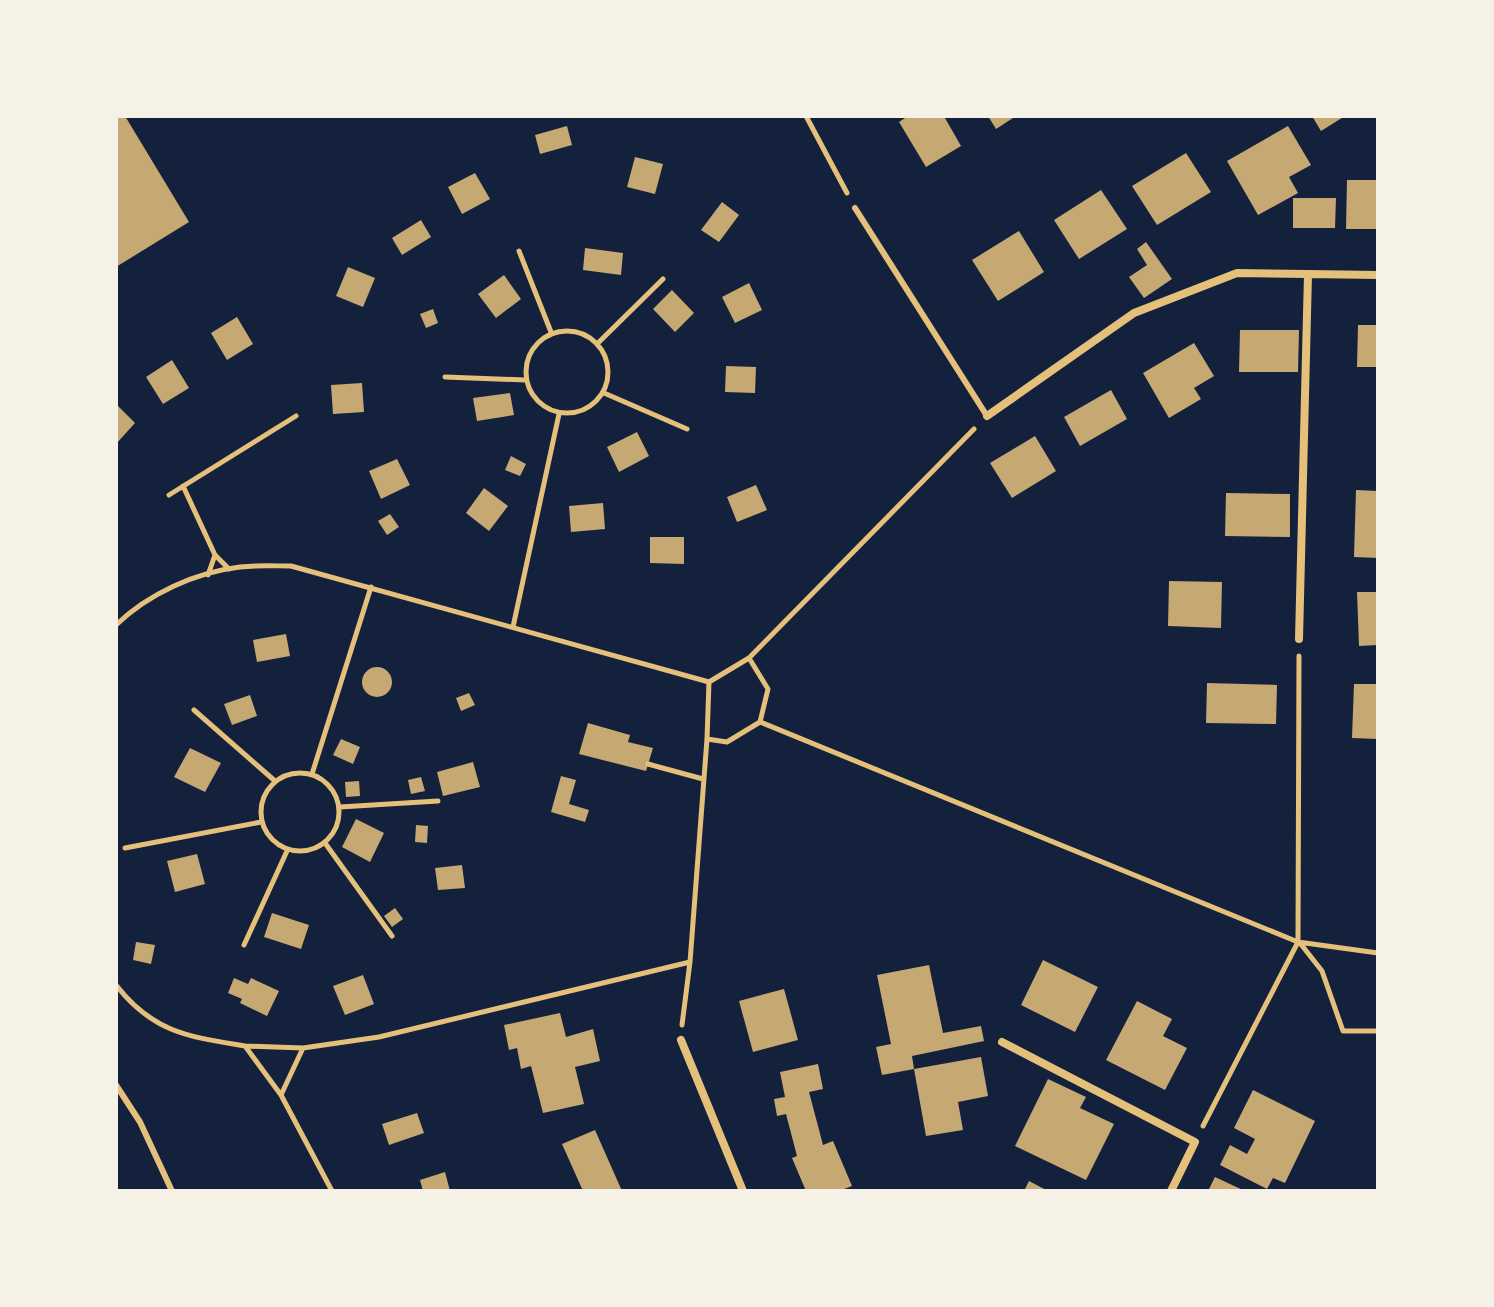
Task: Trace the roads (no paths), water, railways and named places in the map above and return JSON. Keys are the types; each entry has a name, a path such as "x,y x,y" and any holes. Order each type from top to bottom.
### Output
{"street":[{"path":"987,416 1134,313 1237,273 1378,275"},
{"path":"1299,639 1308,274"},
{"path":"681,1040 743,1191"},
{"path":"1002,1042 1195,1142 1171,1191"}],"lane":[{"path":"855,208 987,416"},
{"path":"116,1085 140,1122 172,1191"}]}
